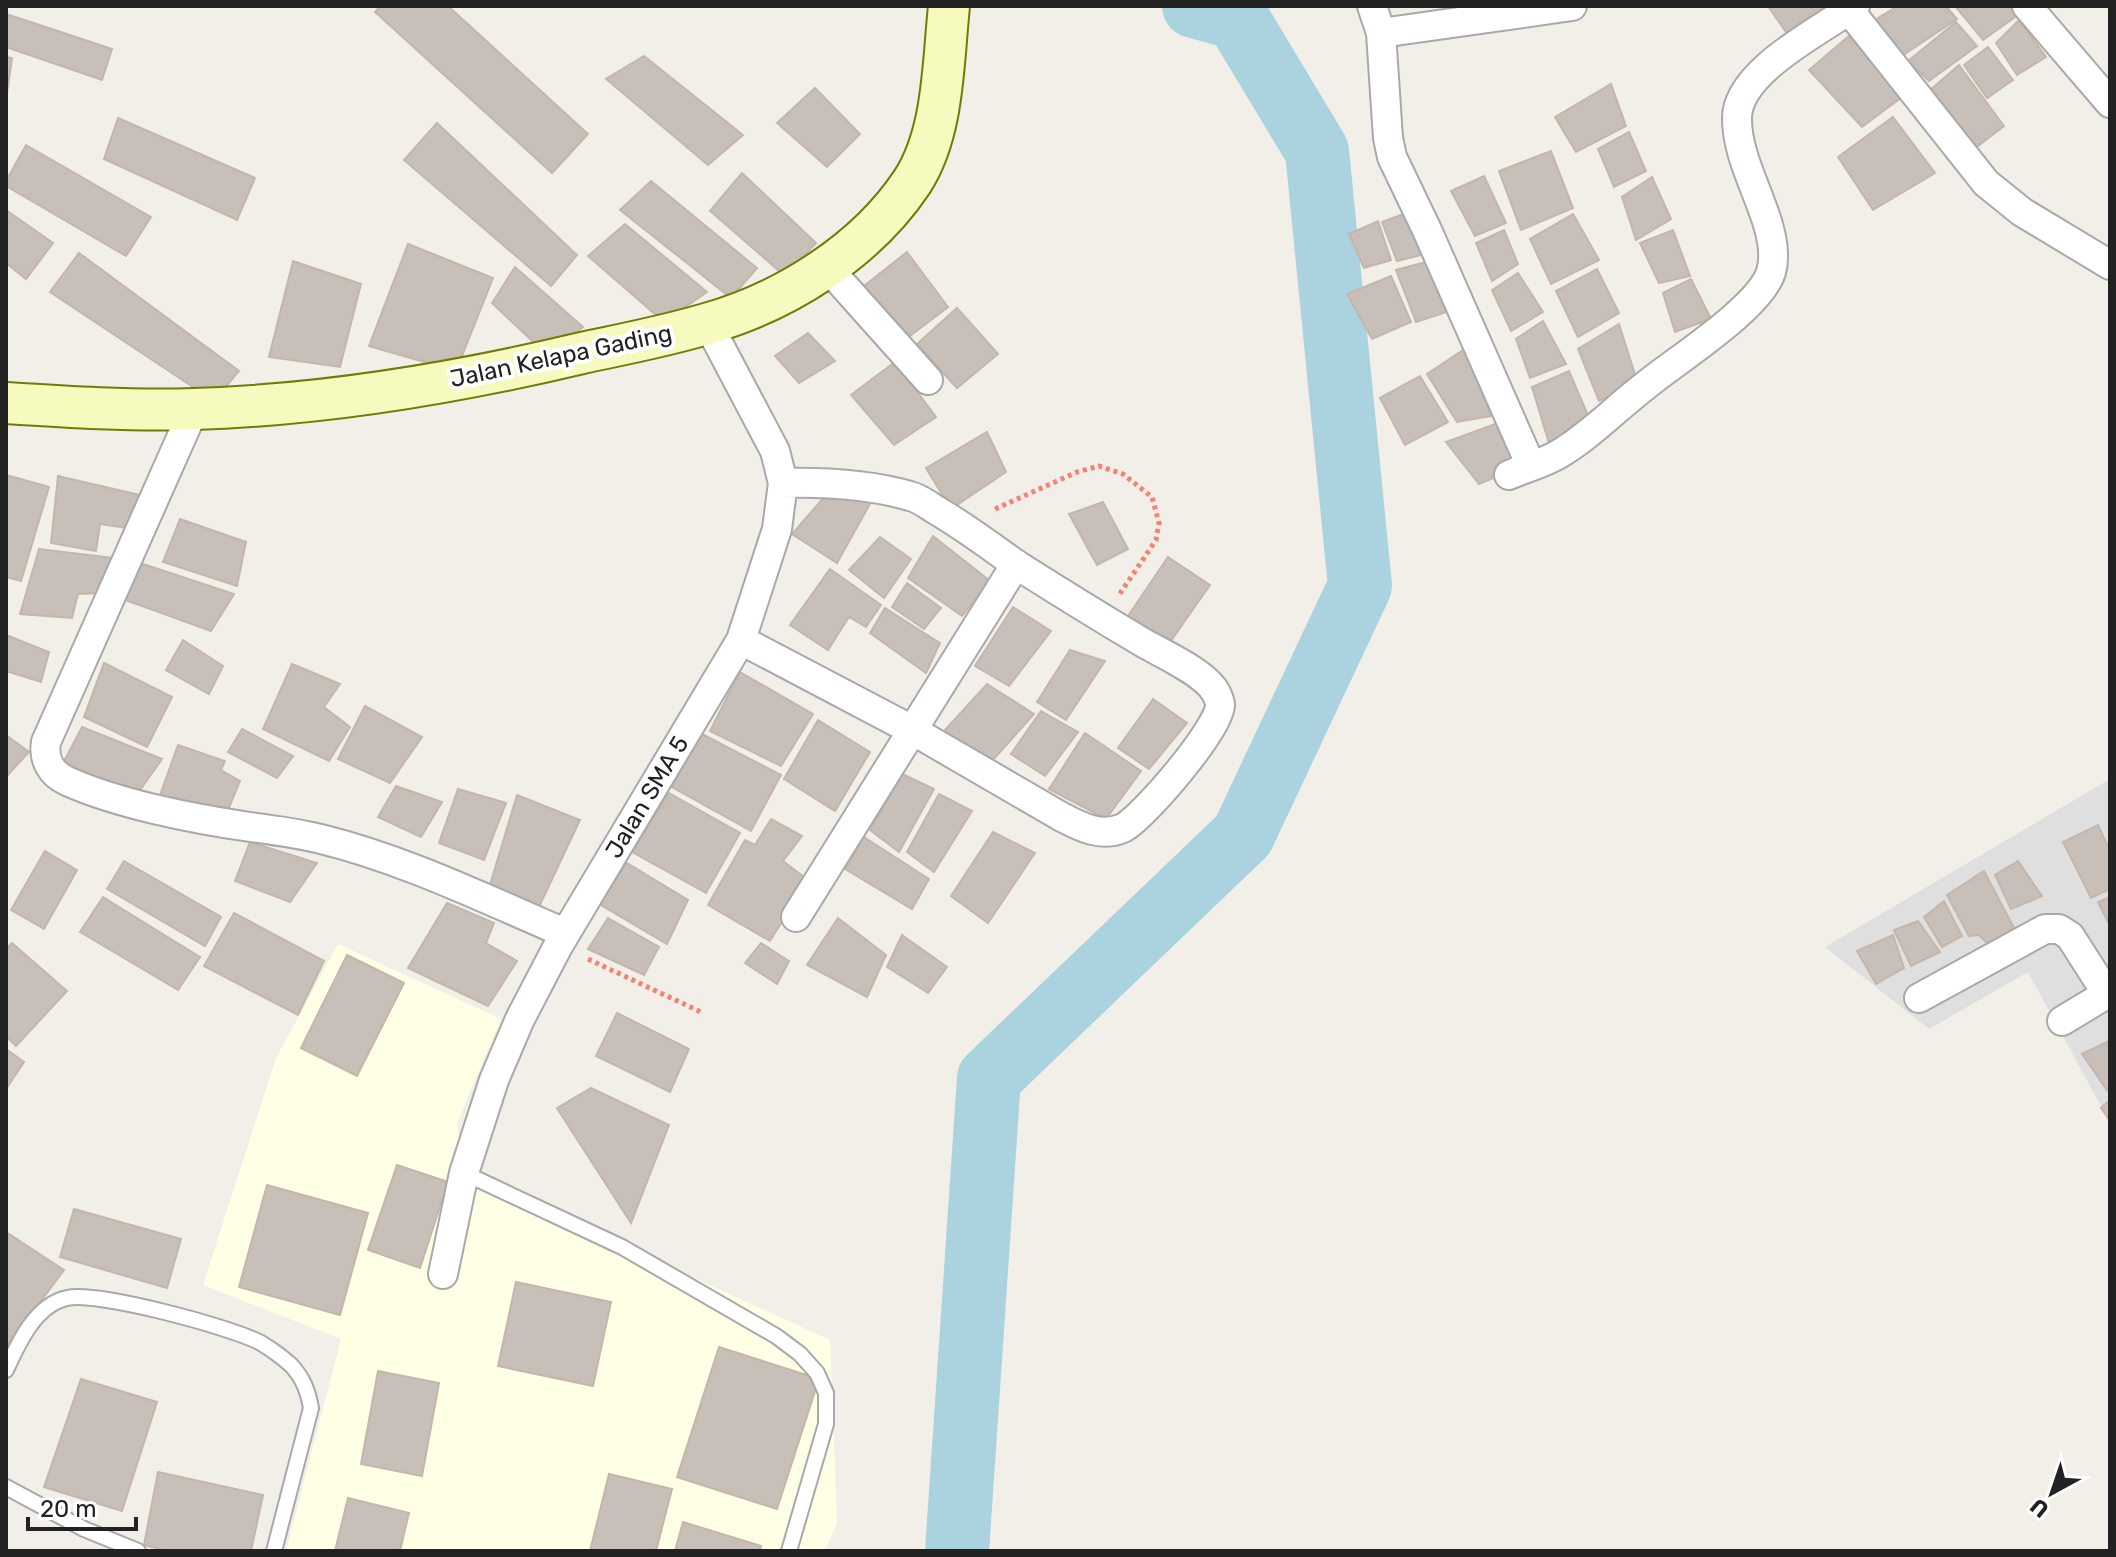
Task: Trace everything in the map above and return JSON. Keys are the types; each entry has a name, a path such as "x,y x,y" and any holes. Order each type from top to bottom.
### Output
{"street":[{"path":"1572,6 1377,19 1392,157 1427,230 1520,471 1557,455 1587,435 1644,386 1731,321 1759,290 1771,273 1771,237 1742,150 1737,120 1739,99 1766,67 1852,8 1986,183 2022,212 2110,265"},
{"path":"2027,6 2110,103"},
{"name":"Jalan Kelapa Gading","path":"6,403 99,409 194,409 302,402 487,375 708,324 772,298 827,267 879,223 912,181 931,139 948,18"},
{"path":"827,267 928,380"},
{"name":"Jalan SMA 5","path":"443,1274 464,1173 494,1080 520,1019 561,939 741,640 777,529 783,483 775,451 708,324"},
{"path":"194,409 46,742 44,754 49,765 63,780 171,813 282,830 362,850 419,871 561,939"},
{"path":"741,640 912,730 1083,828 1107,832 1123,828 1137,818 1200,746 1214,723 1220,705 1216,692 1206,681 1103,619 913,496 861,485 783,483"},
{"path":"796,917 1016,564"},
{"path":"1919,998 2045,929 2059,929 2070,936 2108,993 2062,1021"}],"lane":[{"path":"464,1173 622,1247 776,1336 800,1354 817,1373 826,1393 826,1424 789,1551"},
{"path":"6,1370 18,1343 35,1320 50,1305 67,1298 99,1298 204,1322 261,1343 290,1365 307,1387 311,1408 274,1551"},
{"path":"6,1487 84,1529 138,1551"}],"path":[{"path":"962,525 1077,472 1099,466 1123,474 1152,497 1159,523 1156,540 1103,619"},
{"path":"561,939 701,1012"}],"shaded area":[{"path":"2110,779 2110,1123 2028,972 1929,1029 1825,947"},
{"path":"338,944 501,1019 457,1123 464,1173 830,1340 837,1523 825,1551 286,1551 341,1339 203,1285 276,1058"}],"building":[{"path":"380,6 448,6 588,134 552,173 375,12"},
{"path":"1768,6 1830,6 1788,35"},
{"path":"1898,6 1946,6 1957,19 1902,56 1873,21"},
{"path":"1955,6 2011,6 2018,15 1983,40"},
{"path":"6,14 112,49 102,80 6,47"},
{"path":"2019,20 2046,57 2017,75 1996,43"},
{"path":"1956,22 1977,46 1929,81 1908,61"},
{"path":"1849,36 1902,97 1862,127 1809,70"},
{"path":"1988,47 2013,80 1987,98 1964,65"},
{"path":"644,56 743,135 708,165 606,79"},
{"path":"6,57 12,58 6,100"},
{"path":"1959,65 2004,126 1974,149 1929,91"},
{"path":"1611,84 1626,126 1576,152 1555,117"},
{"path":"815,88 860,134 827,167 777,123"},
{"path":"1893,117 1935,173 1873,210 1838,157"},
{"path":"118,118 255,178 237,220 104,159"},
{"path":"437,123 577,255 551,286 404,160"},
{"path":"1629,132 1646,171 1614,187 1598,149"},
{"path":"26,145 151,217 126,256 6,186"},
{"path":"1551,151 1573,208 1521,230 1499,171"},
{"path":"742,173 816,243 785,276 710,211"},
{"path":"1484,176 1506,223 1475,236 1451,191"},
{"path":"1652,177 1671,219 1636,240 1622,197"},
{"path":"651,181 757,268 731,298 620,210"},
{"path":"6,210 53,243 26,279 6,263"},
{"path":"1411,211 1429,253 1397,261 1382,222"},
{"path":"1573,214 1599,260 1551,284 1530,239"},
{"path":"1378,221 1391,260 1364,268 1349,234"},
{"path":"625,224 707,292 664,322 588,256"},
{"path":"1504,230 1518,264 1492,281 1476,243"},
{"path":"1673,230 1690,276 1659,283 1640,243"},
{"path":"408,244 493,278 456,371 369,346"},
{"path":"907,252 948,307 902,342 859,290"},
{"path":"79,253 239,371 214,401 50,292"},
{"path":"293,261 361,284 340,367 269,357"},
{"path":"1430,261 1453,310 1416,322 1396,270"},
{"path":"515,267 583,327 549,357 492,303"},
{"path":"1597,269 1619,313 1578,337 1556,291"},
{"path":"1518,273 1543,312 1511,331 1492,290"},
{"path":"1391,276 1411,322 1372,339 1347,294"},
{"path":"1691,279 1711,319 1675,332 1663,293"},
{"path":"957,308 998,354 957,388 917,344"},
{"path":"1543,321 1566,364 1530,378 1516,339"},
{"path":"1619,324 1638,384 1599,401 1578,349"},
{"path":"808,333 835,361 799,383 775,356"},
{"path":"1466,348 1491,416 1457,422 1427,374"},
{"path":"895,362 936,417 894,445 851,395"},
{"path":"1569,371 1590,420 1549,443 1532,387"},
{"path":"1420,376 1448,422 1405,445 1380,398"},
{"path":"1498,423 1517,468 1479,484 1446,442"},
{"path":"987,432 1006,472 951,509 926,468"},
{"path":"6,475 49,487 21,581 6,577"},
{"path":"58,476 144,496 133,529 100,524 96,551 51,543"},
{"path":"833,487 871,502 837,563 792,534"},
{"path":"1103,502 1128,549 1097,565 1069,514"},
{"path":"180,519 246,542 237,586 163,562"},
{"path":"933,536 990,581 962,616 908,578"},
{"path":"880,537 911,559 884,598 849,570"},
{"path":"39,549 114,558 101,593 78,594 72,618 20,614"},
{"path":"1168,557 1210,585 1166,648 1124,622"},
{"path":"137,562 234,594 211,631 125,600"},
{"path":"830,569 881,605 866,627 849,617 828,650 790,625"},
{"path":"907,583 941,608 924,629 892,607"},
{"path":"1013,607 1051,631 1009,686 975,666"},
{"path":"885,608 940,643 926,673 870,633"},
{"path":"6,635 49,652 41,682 6,671"},
{"path":"183,640 223,666 209,694 166,670"},
{"path":"1070,650 1105,661 1066,720 1037,702"},
{"path":"104,663 172,697 147,747 84,717"},
{"path":"292,664 340,684 324,707 350,727 329,761 263,729"},
{"path":"740,672 813,714 781,766 710,731"},
{"path":"987,684 1034,714 992,761 944,731"},
{"path":"1153,699 1187,723 1149,769 1118,748"},
{"path":"365,706 422,737 390,783 338,759"},
{"path":"1041,711 1078,732 1045,776 1011,754"},
{"path":"818,720 870,752 835,811 784,779"},
{"path":"82,727 162,759 138,793 62,765"},
{"path":"242,729 293,756 277,778 228,752"},
{"path":"700,733 781,775 751,831 672,787"},
{"path":"1085,733 1141,771 1106,819 1049,789"},
{"path":"6,735 29,752 6,777"},
{"path":"178,745 225,761 221,770 240,781 226,815 159,798"},
{"path":"902,774 934,789 899,852 870,830"},
{"path":"396,786 442,802 421,837 378,817"},
{"path":"458,789 506,803 484,860 439,843"},
{"path":"669,793 740,833 706,893 632,852"},
{"path":"939,794 972,811 934,872 907,852"},
{"path":"517,795 580,820 539,907 490,885"},
{"path":"771,819 802,836 783,861 808,880 770,941 708,905 745,840 755,845"},
{"path":"2098,825 2110,851 2110,889 2091,898 2063,842"},
{"path":"993,832 1035,853 988,923 951,896"},
{"path":"864,837 929,879 912,909 845,869"},
{"path":"250,842 317,863 290,902 235,881"},
{"path":"45,851 77,870 44,929 11,910"},
{"path":"124,861 221,917 205,946 107,889"},
{"path":"2018,861 2042,896 2011,909 1995,875"},
{"path":"627,863 688,900 667,944 599,904"},
{"path":"1984,871 2014,928 1991,947 1979,935 1969,936 1947,895"},
{"path":"103,897 200,957 178,990 80,932"},
{"path":"2110,897 2110,926 2098,902"},
{"path":"1944,901 1962,936 1942,947 1924,917"},
{"path":"447,903 494,923 486,943 517,961 488,1006 408,968"},
{"path":"234,913 324,961 298,1015 204,966"},
{"path":"608,918 659,947 644,975 588,949"},
{"path":"838,918 886,955 867,997 807,965"},
{"path":"1918,921 1940,952 1911,966 1894,930"},
{"path":"902,935 947,967 928,993 887,967"},
{"path":"1893,935 1904,968 1876,984 1857,951"},
{"path":"12,943 67,991 16,1046 6,1036 6,949"},
{"path":"761,943 789,961 777,984 745,963"},
{"path":"347,955 404,983 357,1076 301,1048"},
{"path":"617,1013 689,1049 670,1092 596,1056"},
{"path":"2109,1041 2110,1088 2107,1090 2082,1054"},
{"path":"6,1049 24,1062 6,1089"},
{"path":"591,1088 669,1125 631,1223 557,1108"},
{"path":"2110,1100 2110,1121 2101,1108"},
{"path":"397,1165 448,1182 420,1268 368,1250"},
{"path":"267,1185 368,1213 340,1315 239,1287"},
{"path":"74,1209 181,1239 167,1288 60,1257"},
{"path":"6,1232 64,1270 6,1348"},
{"path":"516,1282 611,1302 593,1386 498,1366"},
{"path":"719,1347 819,1379 777,1509 677,1477"},
{"path":"378,1371 439,1383 422,1476 361,1464"},
{"path":"81,1379 157,1402 122,1511 44,1487"},
{"path":"158,1472 263,1495 251,1551 168,1551 144,1545"},
{"path":"609,1474 672,1489 656,1551 590,1551"},
{"path":"348,1498 409,1513 400,1551 335,1551"},
{"path":"683,1522 761,1546 760,1551 675,1551"}],"waterway":[{"path":"957,1551 989,1078 1243,835 1360,586 1317,151 1237,18 1194,6"}]}
